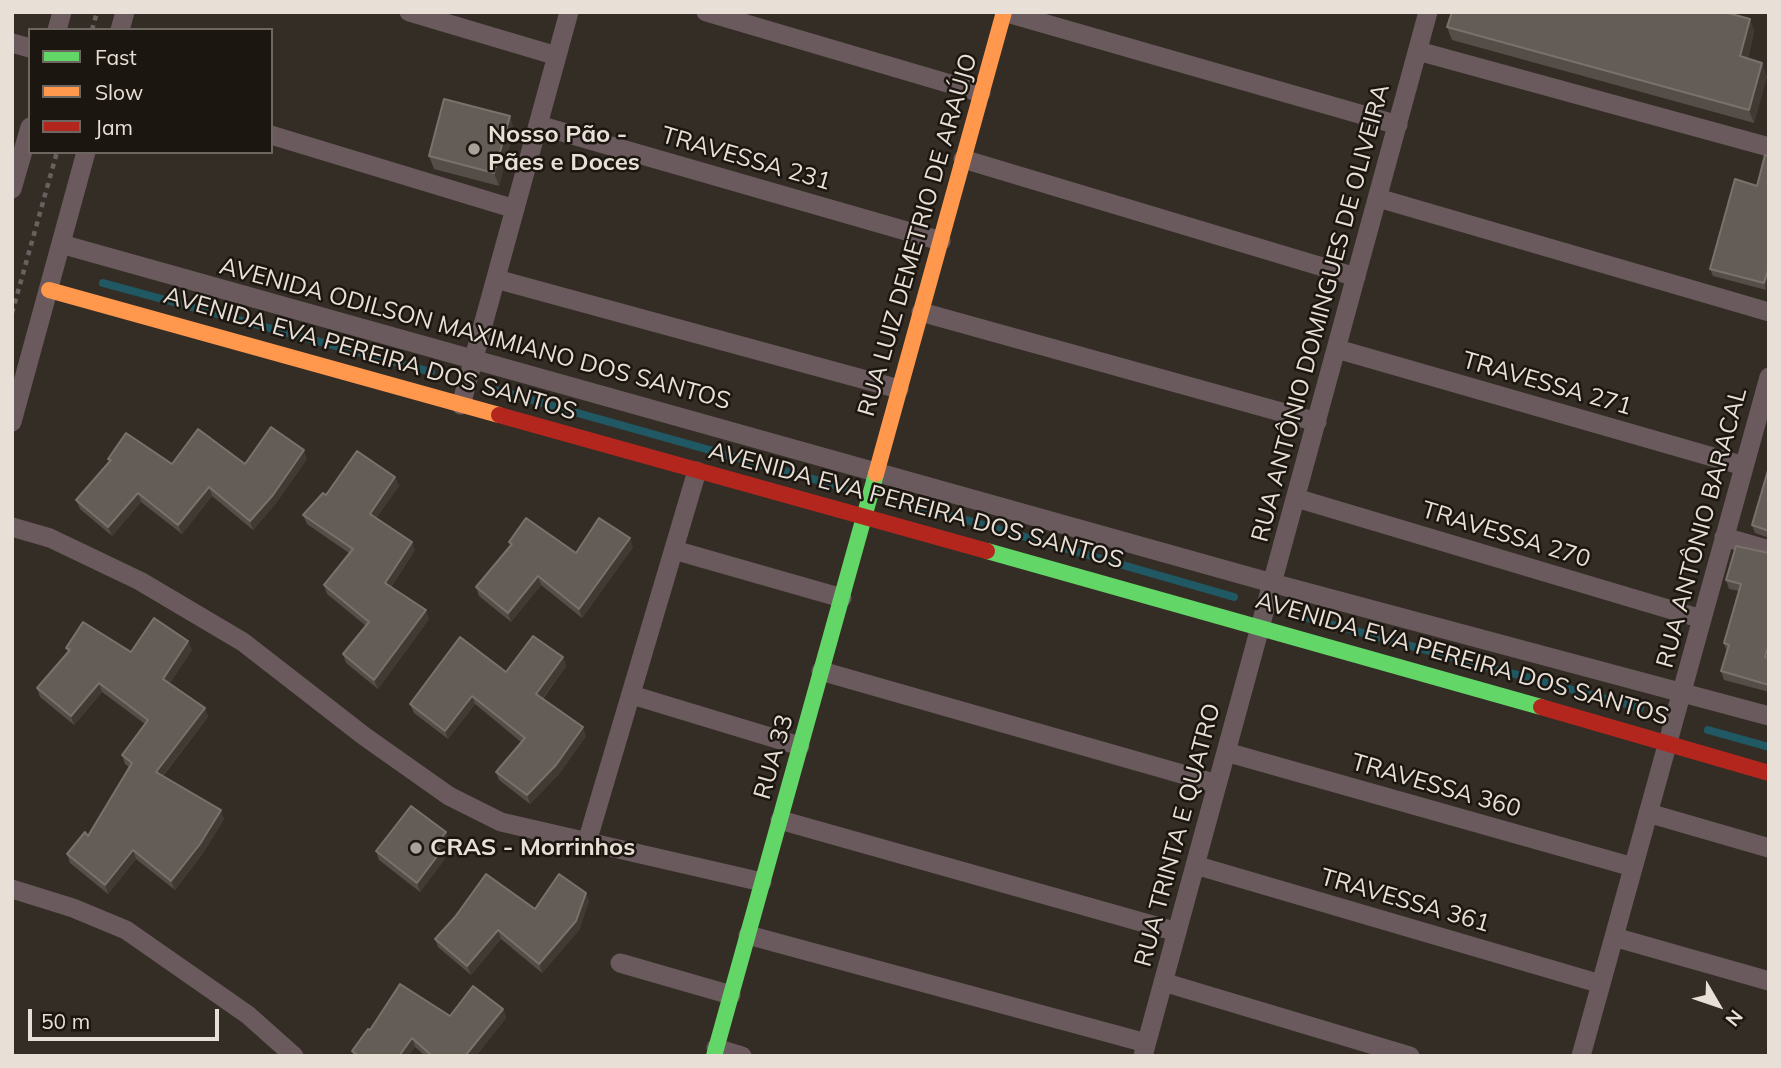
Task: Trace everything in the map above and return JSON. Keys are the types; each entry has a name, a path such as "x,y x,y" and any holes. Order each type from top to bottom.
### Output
{"street":[{"path":"409,12 557,55"},
{"path":"461,405 569,12"},
{"path":"706,12 981,93"},
{"path":"1004,12 1398,125"},
{"name":"RUA LUIZ DEMETRIO DE ARAÚJO","path":"877,470 1004,12"},
{"name":"RUA ANTÔNIO DOMINGUES DE OLIVEIRA","path":"1261,627 1427,12"},
{"path":"1418,51 1769,147"},
{"name":"TRAVESSA 231","path":"538,125 941,241"},
{"path":"12,188 28,134"},
{"path":"273,136 515,209"},
{"path":"12,422 85,154"},
{"path":"963,159 1356,277"},
{"path":"1378,198 1769,312"},
{"name":"AVENIDA ODILSON MAXIMIANO DOS SANTOS","path":"61,244 877,470"},
{"path":"496,279 899,389"},
{"name":"AVENIDA EVA PEREIRA DOS SANTOS","path":"49,290 1261,627 1769,773"},
{"path":"921,312 1317,422"},
{"name":"TRAVESSA 271","path":"1337,349 1744,466"},
{"name":"RUA ANTÔNIO BARACAL","path":"1584,1055 1601,984 1768,381"},
{"name":"AVENIDA EVA PEREIRA DOS SANTOS","path":"877,470 1272,583 1769,716"},
{"name":"RUA 33","path":"715,1052 877,470"},
{"path":"587,842 697,471"},
{"name":"TRAVESSA 270","path":"1296,498 1702,619"},
{"path":"12,527 50,538 140,581 243,642 364,736 449,796 501,822 762,882"},
{"path":"1724,537 1769,550"},
{"path":"674,550 842,598"},
{"name":"RUA TRINTA E QUATRO","path":"1145,1050 1261,627"},
{"path":"821,671 1217,784"},
{"path":"632,695 800,746"},
{"name":"TRAVESSA 360","path":"1226,752 1633,867"},
{"path":"1648,813 1769,848"},
{"path":"779,820 1177,932"},
{"name":"TRAVESSA 361","path":"1195,865 1601,984"},
{"path":"12,889 73,908 126,930 248,1015 294,1056"},
{"path":"748,935 1145,1050"},
{"path":"1614,937 1769,981"},
{"path":"620,963 731,995"},
{"path":"1163,982 1410,1056"},
{"path":"715,1052 742,1056"}],"path":[{"path":"12,313 56,154"}],"building":[{"path":"1452,12 1724,12 1750,19 1740,56 1762,63 1749,110 1447,27"},
{"name":"Nosso Pão - Pães e Doces","path":"444,99 510,116 494,173 429,156"},
{"path":"1765,155 1769,156 1769,267 1764,283 1710,269 1735,179 1757,186"},
{"path":"271,427 304,450 273,495 250,521 209,487 178,525 138,493 108,527 76,500 111,460 108,459 126,433 172,464 198,429 245,464"},
{"path":"357,451 395,477 370,514 412,542 385,583 426,610 374,680 343,654 369,622 324,585 353,549 303,515 323,493 326,495"},
{"path":"1769,467 1769,531 1752,525"},
{"path":"526,518 576,553 599,518 630,538 579,609 538,576 508,613 476,587 512,544 509,542"},
{"path":"1736,546 1769,553 1769,644 1765,657 1769,658 1769,685 1721,671 1729,645 1724,643 1741,584 1726,580"},
{"path":"154,618 188,641 163,679 205,708 156,772 221,810 200,844 171,881 133,850 105,885 67,854 85,832 88,836 132,763 122,755 148,720 99,683 71,716 37,688 70,650 66,648 83,622 131,652"},
{"path":"533,636 563,657 536,694 583,727 556,765 527,795 496,772 525,738 472,696 445,731 410,704 460,637 506,672"},
{"name":"CRAS - Morrinhos","path":"411,806 446,832 435,846 441,851 417,883 376,851"},
{"path":"486,874 535,909 559,874 586,893 576,921 539,964 498,930 467,966 435,939 455,917"},
{"path":"400,984 450,1016 473,986 503,1009 465,1056 432,1056 412,1038 399,1056 359,1056 352,1051 368,1029 370,1030"}],"waterway":[{"path":"103,283 431,372"},
{"path":"492,389 845,488"},
{"path":"900,501 1234,597"},
{"path":"1304,617 1640,708"},
{"path":"1708,730 1769,747"}],"traffic: fast":[{"path":"714,1056 876,474"},
{"path":"987,551 1541,707"}],"traffic: slow":[{"path":"876,474 1004,12"},
{"path":"49,290 499,415"}],"traffic: jam":[{"path":"499,415 987,551"},
{"path":"1541,707 1769,773"}],"place":[{"name":"Nosso Pão - Pães e Doces","path":"474,149"},
{"name":"CRAS - Morrinhos","path":"416,848"}]}
